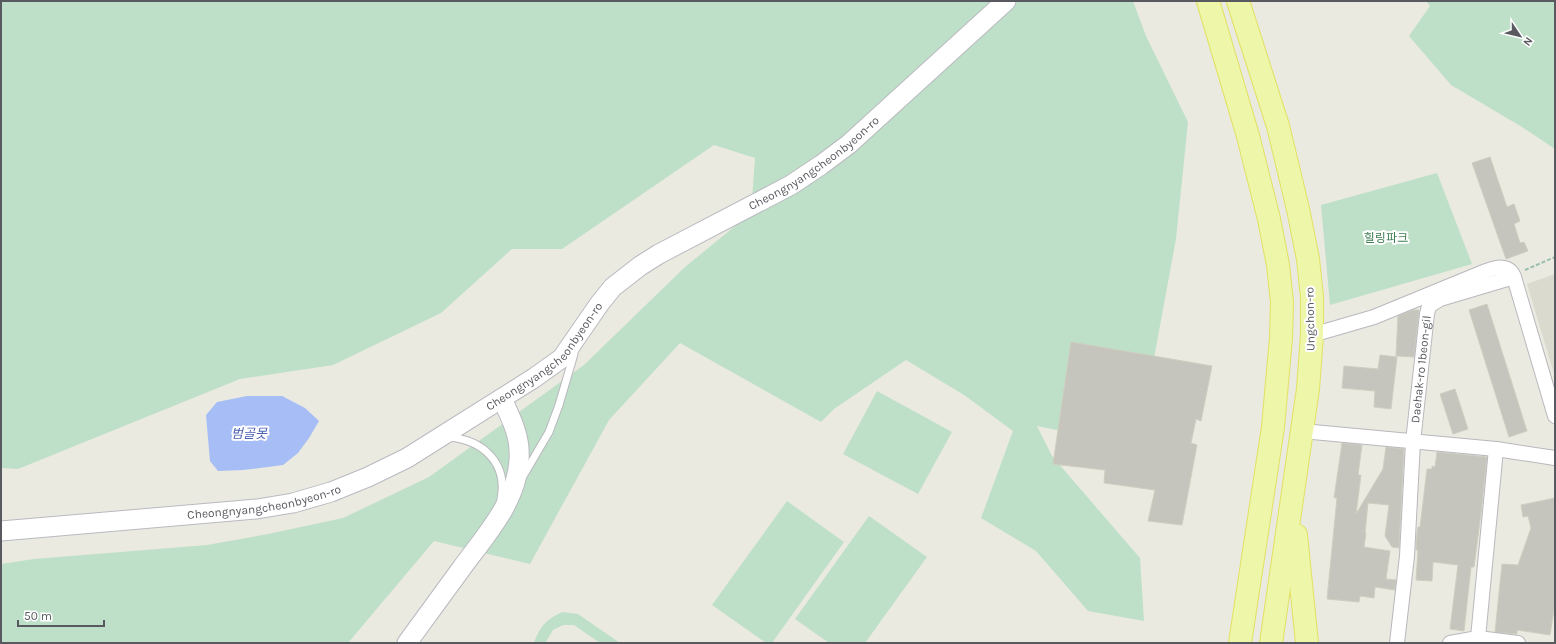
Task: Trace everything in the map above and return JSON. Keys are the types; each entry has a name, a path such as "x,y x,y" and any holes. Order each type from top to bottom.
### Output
{"main road":[{"name":"Cheongnyangcheonbyeon-ro","path":"1,532 250,510 293,503 331,492 407,458 502,399 562,358 608,292 625,277 659,254 791,186 849,144 1006,1"},
{"path":"1208,1 1248,136 1269,219 1278,265 1282,302 1281,338 1273,426 1240,643"},
{"name":"Ungchon-ro","path":"1238,1 1278,126 1298,209 1308,259 1312,297 1312,335 1308,389 1271,643"},
{"path":"407,643 488,533 510,497 518,476 520,459 515,427 502,399"},
{"path":"1293,491 1307,643"}],"street":[{"path":"1312,335 1374,317 1486,270 1499,267 1503,268 1512,272 1514,276 1555,416"},
{"name":"Daehak-ro 1beon-gil","path":"1397,643 1407,556 1413,442 1429,306 1440,299 1514,276"},
{"path":"1302,431 1496,450 1555,458"},
{"path":"1478,638 1496,450"},
{"path":"1450,643 1478,638 1518,643"}],"lane":[{"path":"510,497 536,457 549,432 559,405 581,332"},
{"path":"441,437 458,438 470,441 483,448 490,455 500,471 502,494 500,504 488,533"}],"path":[{"path":"1514,276 1555,257"}],"shaded area":[{"path":"1555,274 1555,377 1527,284"}],"green space":[{"path":"1,1 1133,1 1146,36 1188,122 1176,239 1147,396 1120,443 1037,426 1052,456 1140,558 1144,621 1088,611 1036,551 981,518 1013,431 964,395 906,360 834,409 821,422 680,343 609,420 530,564 434,541 348,643 1,643 1,564 34,559 207,545 268,534 343,518 429,477 584,365 685,267 751,213 755,158 714,145 562,249 512,249 441,313 333,365 240,379 18,469 1,468"},
{"path":"1426,1 1555,1 1555,149 1522,127 1451,85 1409,36 1430,6"},
{"name":"힐링파크","path":"1437,173 1472,264 1330,305 1321,205"},
{"path":"877,391 952,432 918,494 843,454"},
{"path":"787,501 844,542 772,643 766,643 712,605"},
{"path":"869,516 927,557 865,643 829,643 795,619"},
{"path":"562,612 578,614 620,643 600,643 574,625 563,625 553,630 546,643 534,643 544,624"}],"water":[{"name":"범골못","path":"247,396 282,396 305,408 319,421 298,453 283,465 243,470 218,471 210,461 206,415 217,402"}],"building":[{"path":"1490,157 1507,207 1514,204 1520,221 1514,224 1520,243 1524,242 1528,251 1506,259 1472,163"},
{"path":"1487,304 1527,431 1509,437 1469,310"},
{"path":"1413,310 1419,310 1414,357 1396,356 1398,316"},
{"path":"1071,342 1212,366 1201,421 1196,419 1191,443 1197,445 1182,525 1148,521 1155,490 1104,483 1105,470 1053,464"},
{"path":"1380,355 1397,357 1391,409 1374,407 1375,391 1342,388 1344,366 1378,369"},
{"path":"1455,389 1468,429 1453,434 1440,394"},
{"path":"1342,443 1362,445 1358,475 1361,475 1356,514 1383,469 1386,447 1404,449 1399,548 1392,547 1385,536 1389,505 1368,503 1364,547 1390,551 1386,579 1396,580 1395,590 1375,587 1374,598 1360,596 1359,602 1327,599 1337,498 1334,498"},
{"path":"1437,452 1487,457 1474,567 1471,567 1464,631 1450,629 1458,565 1433,562 1432,581 1416,580 1418,550 1416,550 1417,533 1418,527 1420,527 1427,469 1432,469 1432,466 1435,467"},
{"path":"1555,498 1555,603 1550,635 1517,630 1517,634 1495,632 1502,564 1518,565 1531,528 1528,516 1523,517 1521,505"}]}
